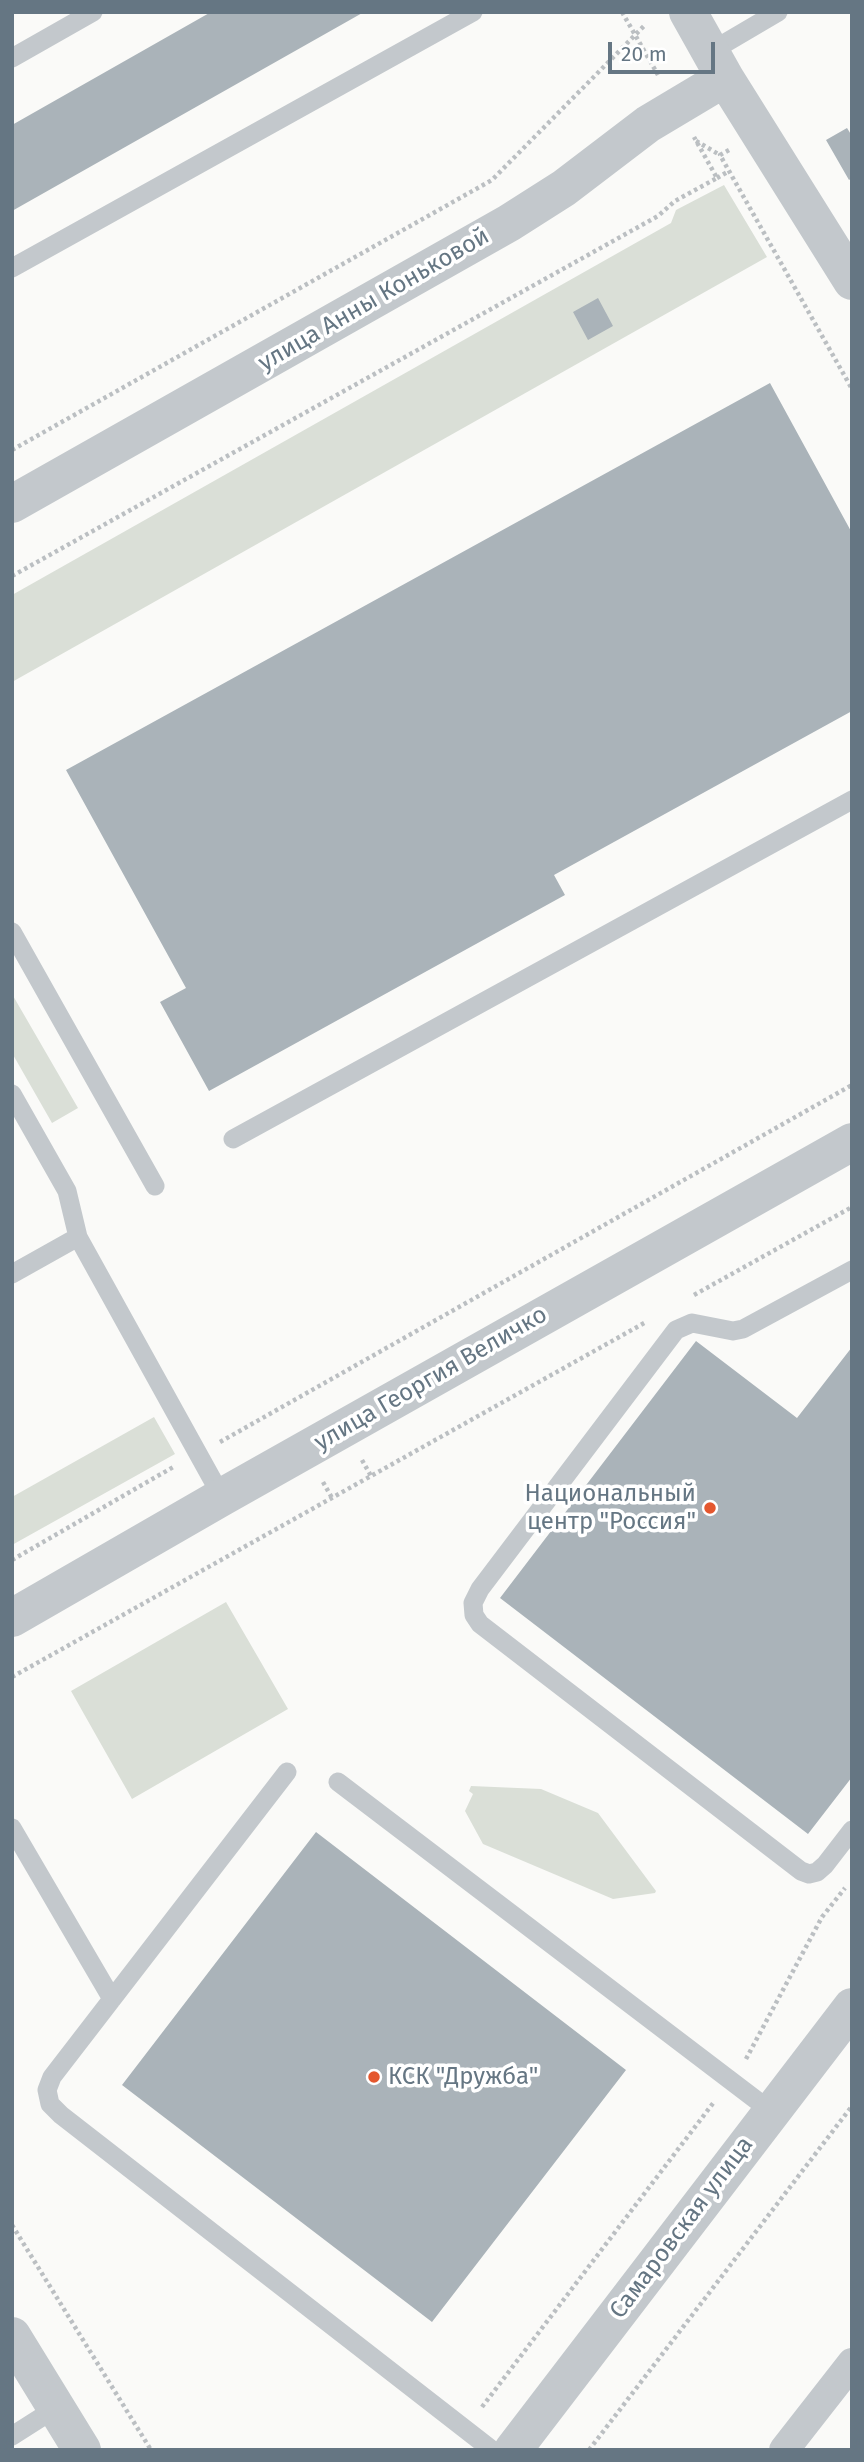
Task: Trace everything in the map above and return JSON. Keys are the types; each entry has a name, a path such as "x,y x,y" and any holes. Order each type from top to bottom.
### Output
{"street":[{"path":"688,12 759,133 852,281"},
{"name":"улица Анны Коньковой","path":"12,504 509,223 564,188 676,106 718,65"},
{"name":"улица Георгия Величко","path":"12,1618 852,1142"},
{"name":"Самаровская улица","path":"513,2450 852,2007"},
{"path":"12,2336 82,2450"},
{"path":"784,2450 852,2363"}],"lane":[{"path":"12,58 93,12"},
{"path":"12,268 473,12"},
{"path":"718,65 778,12"},
{"path":"233,1139 852,800"},
{"path":"12,932 155,1186"},
{"path":"12,1094 67,1191 78,1237 222,1497"},
{"path":"12,1274 78,1237"},
{"path":"852,1270 743,1328 733,1331 692,1323 677,1330 480,1589 473,1603 474,1615 480,1624 801,1871 809,1874 825,1865 852,1830"},
{"path":"287,1772 51,2077 47,2090 50,2104 492,2450"},
{"path":"338,1782 772,2112"},
{"path":"12,1828 112,1999"},
{"path":"12,2436 56,2408"}],"path":[{"path":"622,12 717,178"},
{"path":"12,450 492,180 644,26"},
{"path":"720,155 759,133"},
{"path":"696,141 720,155 852,389"},
{"path":"12,576 646,223 675,201 729,171"},
{"path":"12,1560 852,1085"},
{"path":"684,1301 852,1207"},
{"path":"12,1677 648,1321"},
{"path":"465,2429 744,2064 822,1917 852,1879"},
{"path":"589,2450 852,2106"},
{"path":"12,2225 151,2450"}],"shaded area":[{"path":"724,185 767,257 12,682 12,595 671,223 676,210"},
{"path":"12,994 78,1108 52,1123 12,1053"},
{"path":"154,1417 175,1454 12,1545 12,1497"},
{"path":"226,1602 288,1709 132,1799 71,1691"},
{"path":"471,1786 541,1789 598,1813 655,1893 613,1899 483,1844 465,1811 473,1794 469,1791"}],"building":[{"path":"211,12 364,12 12,211 12,125"},
{"path":"847,128 852,136 852,178 849,180 826,140"},
{"path":"598,298 613,326 588,340 573,312"},
{"path":"770,383 852,533 852,711 554,875 565,895 209,1091 160,1002 186,988 66,770"},
{"name":"Национальный центр \"Россия\"","path":"696,1341 797,1418 852,1347 852,1777 808,1834 500,1598"},
{"name":"КСК \"Дружба\"","path":"316,1832 626,2070 432,2322 122,2085"}],"place":[{"name":"Национальный центр \"Россия\"","path":"710,1508"},
{"name":"КСК \"Дружба\"","path":"374,2077"}]}
